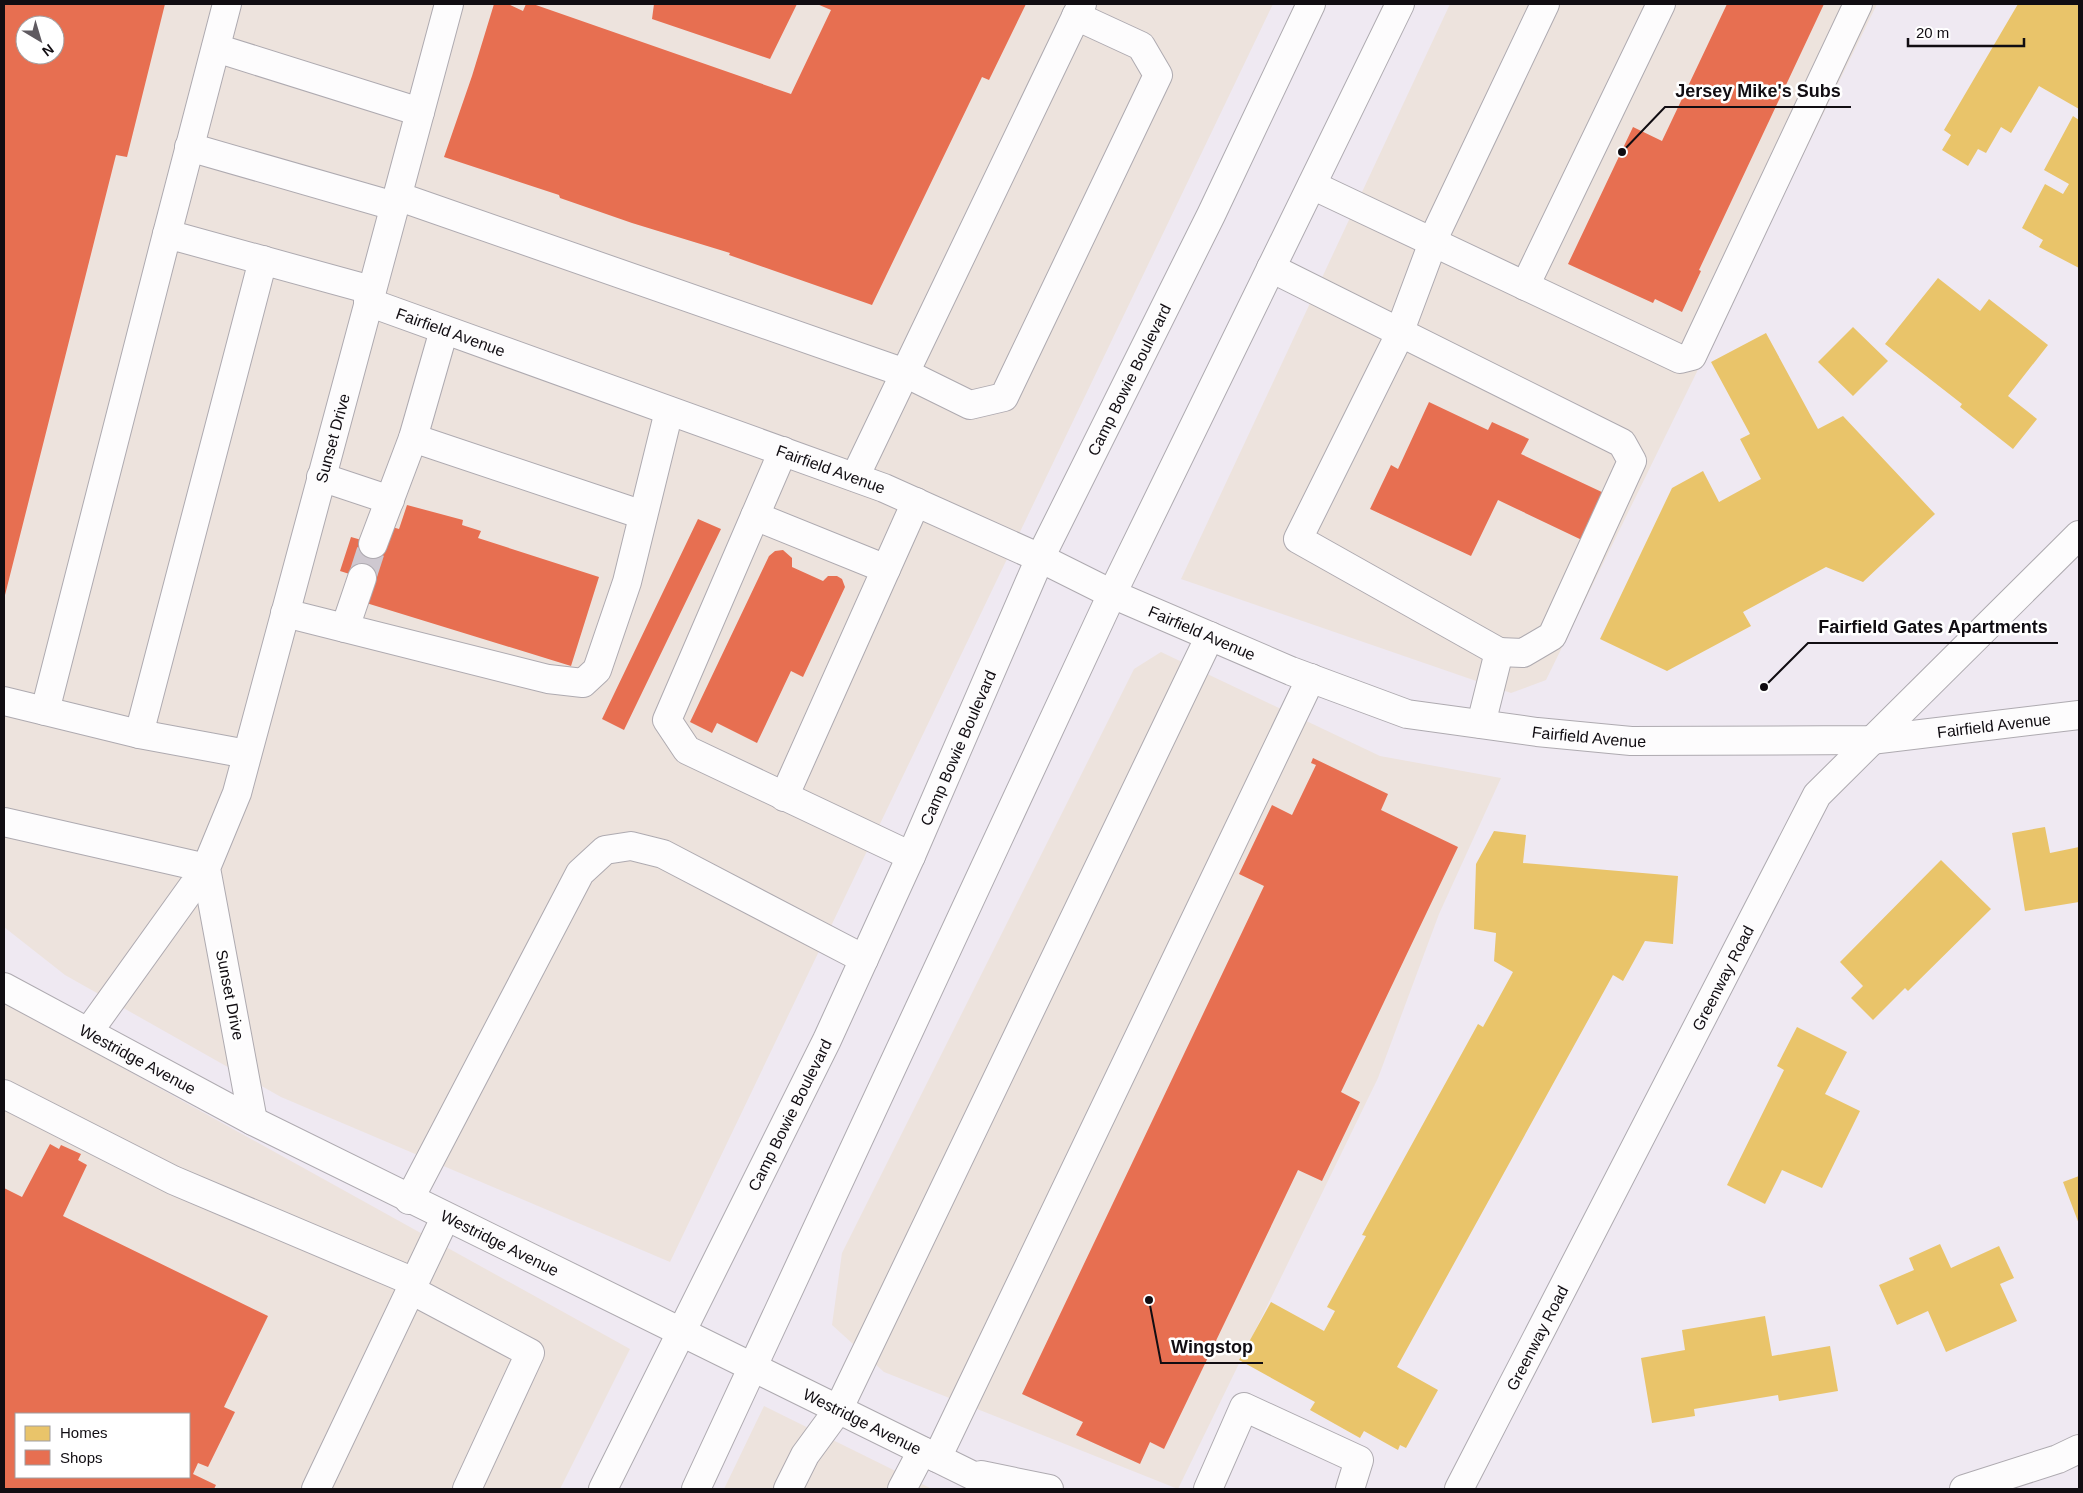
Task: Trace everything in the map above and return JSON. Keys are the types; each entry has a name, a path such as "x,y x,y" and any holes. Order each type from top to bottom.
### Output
{"street":[{"path":"44,711 227,4"},
{"name":"Sunset Drive","path":"89,1032 206,868 236,793 369,296 450,4"},
{"name":"Camp Bowie Boulevard","path":"603,1489 827,1040 910,856 1040,558 1211,215 1311,4"},
{"path":"696,1489 754,1369 1112,594 1400,4"},
{"path":"1271,268 1400,332 1622,443 1632,461 1552,636 1523,654 1499,652 1298,540 1400,332 1433,242 1545,4"},
{"path":"1525,286 1661,4"},
{"path":"1312,185 1680,359 1692,356 1858,4"},
{"path":"189,147 396,201 905,373 970,405 1004,397 1158,75 1141,46 1079,10 905,373 855,478"},
{"path":"216,48 420,112"},
{"name":"Fairfield Avenue","path":"167,234 263,260 369,296 444,330 855,478 916,502 1040,558 1112,594 1210,636 1311,678 1406,714 1630,741 1871,740 2079,715"},
{"path":"139,734 263,260"},
{"path":"373,544 413,438 444,330"},
{"path":"285,613 548,679 583,683 597,670 626,582 668,410"},
{"path":"413,438 643,515"},
{"path":"783,451 667,720 687,750 910,856"},
{"path":"321,477 390,500"},
{"path":"784,797 916,502"},
{"path":"755,516 886,569"},
{"name":"Greenway Road","path":"1459,1489 1816,795 2079,535"},
{"path":"345,628 362,578"},
{"path":"788,1489 805,1455 838,1410 1210,636"},
{"path":"1481,724 1499,652"},
{"path":"902,1489 930,1455 1311,678"},
{"path":"4,701 139,734 247,754"},
{"path":"4,822 206,868"},
{"path":"409,1200 580,873 605,850 631,846 664,854 864,959"},
{"name":"Sunset Drive","path":"206,868 253,1121"},
{"name":"Westridge Avenue","path":"6,995 89,1032 253,1121 445,1218 1000,1489"},
{"path":"4,1094 173,1180 413,1286 530,1353 467,1489"},
{"path":"316,1489 445,1218"},
{"path":"1208,1489 1244,1407 1360,1460 1350,1489"},
{"path":"1964,1489 2058,1459 2079,1448"},
{"path":"962,1471 1049,1489"}],"shaded area":[{"path":"4,4 1273,4 670,1262 281,1097 65,975 4,927"},
{"path":"1450,4 1877,4 1546,680 1511,693 1181,579"},
{"path":"1161,652 1380,756 1501,778 1439,914 1378,1078 1178,1489 884,1372 832,1325 842,1253 1134,669"},
{"path":"4,1002 630,1349 560,1489 4,1489"},
{"path":"764,1406 932,1489 724,1489"}],"building: Homes":[{"path":"2018,4 2079,4 2079,109 2039,86 2011,133 2001,127 1986,153 1978,149 1968,166 1942,150 1951,135 1944,130"},
{"path":"2073,116 2079,120 2079,268 2039,247 2043,240 2022,228 2045,184 2063,194 2069,184 2044,170"},
{"path":"1938,278 1980,311 1989,299 2048,345 2008,396 2037,419 2013,449 1960,407 1962,404 1885,344"},
{"path":"1853,327 1888,361 1853,396 1818,362"},
{"path":"1766,333 1818,429 1843,416 1935,514 1863,582 1826,567 1743,612 1751,626 1667,671 1600,639 1672,488 1703,471 1719,502 1761,479 1740,439 1750,434 1711,362"},
{"path":"2045,827 2050,853 2079,847 2079,902 2025,911 2012,833"},
{"path":"1494,831 1526,835 1523,863 1678,876 1673,944 1645,941 1623,981 1613,975 1397,1367 1438,1390 1406,1448 1400,1445 1398,1450 1364,1431 1360,1438 1310,1410 1315,1402 1239,1360 1271,1302 1324,1331 1335,1311 1327,1307 1366,1236 1362,1235 1478,1024 1483,1027 1513,972 1494,961 1496,933 1474,929 1476,864"},
{"path":"1941,860 1991,909 1908,991 1905,988 1873,1020 1851,998 1863,986 1840,962"},
{"path":"1797,1027 1847,1052 1825,1094 1860,1111 1822,1188 1782,1170 1765,1204 1727,1185 1784,1070 1777,1066"},
{"path":"2079,1176 2079,1224 2063,1182"},
{"path":"1940,1244 1951,1268 1999,1246 2014,1278 2000,1284 2017,1321 1946,1352 1928,1311 1897,1325 1879,1285 1914,1270 1909,1258"},
{"path":"1765,1316 1772,1356 1830,1346 1838,1391 1779,1401 1778,1395 1694,1409 1695,1416 1652,1423 1641,1358 1685,1350 1682,1330"}],"building: Shops":[{"path":"4,4 165,4 127,157 116,155 4,599"},
{"path":"494,4 508,4 523,11 526,4 533,4 791,94 831,10 817,4 1026,4 989,80 982,77 872,305 729,255 730,253 632,223 560,198 559,195 444,157"},
{"path":"654,4 797,4 770,59 652,19"},
{"path":"1727,4 1824,4 1699,270 1701,271 1682,312 1655,299 1653,303 1568,264 1633,127 1662,141"},
{"path":"1429,402 1488,430 1492,422 1529,439 1521,454 1606,494 1584,541 1498,500 1471,556 1370,509 1391,465 1398,469"},
{"path":"407,505 463,520 462,525 481,531 478,538 599,577 571,666 363,602 362,578 340,571 351,537 379,545 385,525 399,529"},
{"path":"698,519 721,529 624,730 602,719"},
{"path":"783,550 792,558 792,567 823,581 828,576 837,576 842,579 845,587 803,677 791,671 757,743 717,723 712,733 690,722 769,556 775,551"},
{"path":"1313,758 1388,794 1381,810 1458,847 1341,1092 1360,1102 1322,1181 1298,1170 1164,1449 1150,1442 1140,1464 1076,1435 1083,1422 1022,1394 1264,886 1239,874 1272,805 1292,815 1316,765 1311,763"},
{"path":"50,1144 59,1149 61,1145 81,1154 78,1160 87,1165 63,1216 268,1316 224,1407 235,1412 208,1467 198,1463 193,1474 216,1485 214,1489 4,1489 4,1188 22,1197"}],"tunnel":[{"path":"362,578 373,544"}],"place":[{"name":"Jersey Mike's Subs","path":"1622,152"},
{"name":"Fairfield Gates Apartments","path":"1764,687"},
{"name":"Wingstop","path":"1149,1300"}]}
